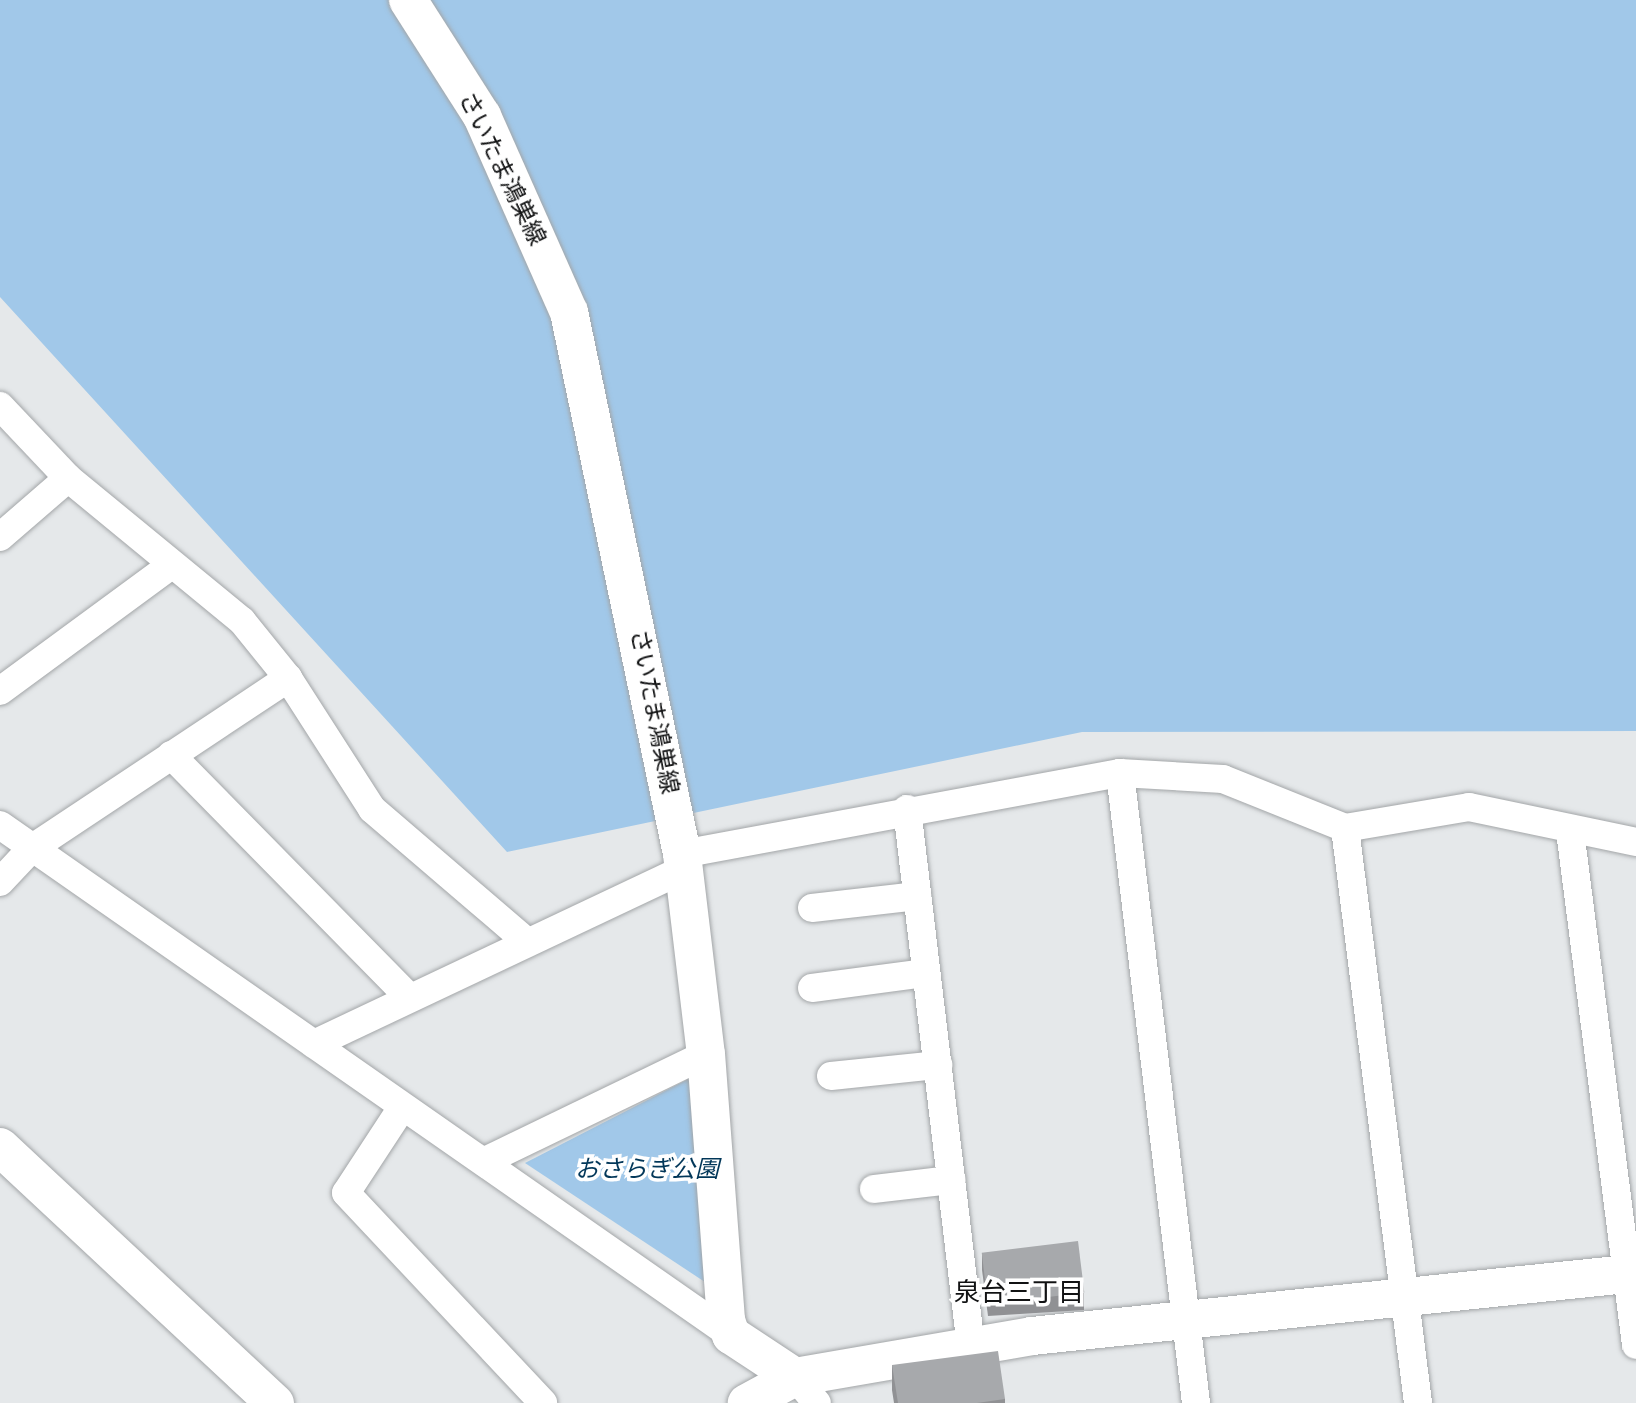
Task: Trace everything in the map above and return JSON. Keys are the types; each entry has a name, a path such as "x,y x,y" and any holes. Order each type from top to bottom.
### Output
{"main road":[{"name":"さいたま鴻巣線","path":"408,0 482,116 569,312 683,861 706,1054 732,1335"},
{"path":"0,1147 275,1403"},
{"path":"747,1403 971,1347 1632,1274"},
{"path":"732,1335 806,1390"}],"street":[{"path":"3,414 68,478 170,566 242,621 288,678 372,809 526,941"},
{"path":"0,537 68,478"},
{"path":"0,691 170,566"},
{"path":"0,882 31,849 288,678"},
{"path":"171,755 407,995"},
{"path":"314,1044 407,995 526,941 683,861 907,809 1120,773 1223,779 1345,828 1469,807 1570,831 1636,842"},
{"path":"1120,773 1196,1403"},
{"path":"907,809 971,1347"},
{"path":"0,825 314,1044 401,1109 485,1161 732,1335"},
{"path":"1345,828 1418,1403"},
{"path":"1570,831 1632,1274 1636,1345"},
{"path":"812,908 917,896"},
{"path":"812,988 926,973"},
{"path":"485,1161 706,1054"},
{"path":"831,1076 937,1065"},
{"path":"401,1109 346,1194 543,1403"},
{"path":"874,1189 951,1180"}],"green space":[{"path":"0,0 1636,0 1636,731 1082,732 507,852 0,297"},
{"name":"おさらぎ公園","path":"700,1073 720,1292 525,1163"}],"building":[{"path":"1078,1241 1084,1293 988,1304 982,1253"},
{"path":"998,1351 1005,1399 977,1403 898,1403 892,1365"}],"district":[{"name":"泉台三丁目","path":"1019,1293"}]}
